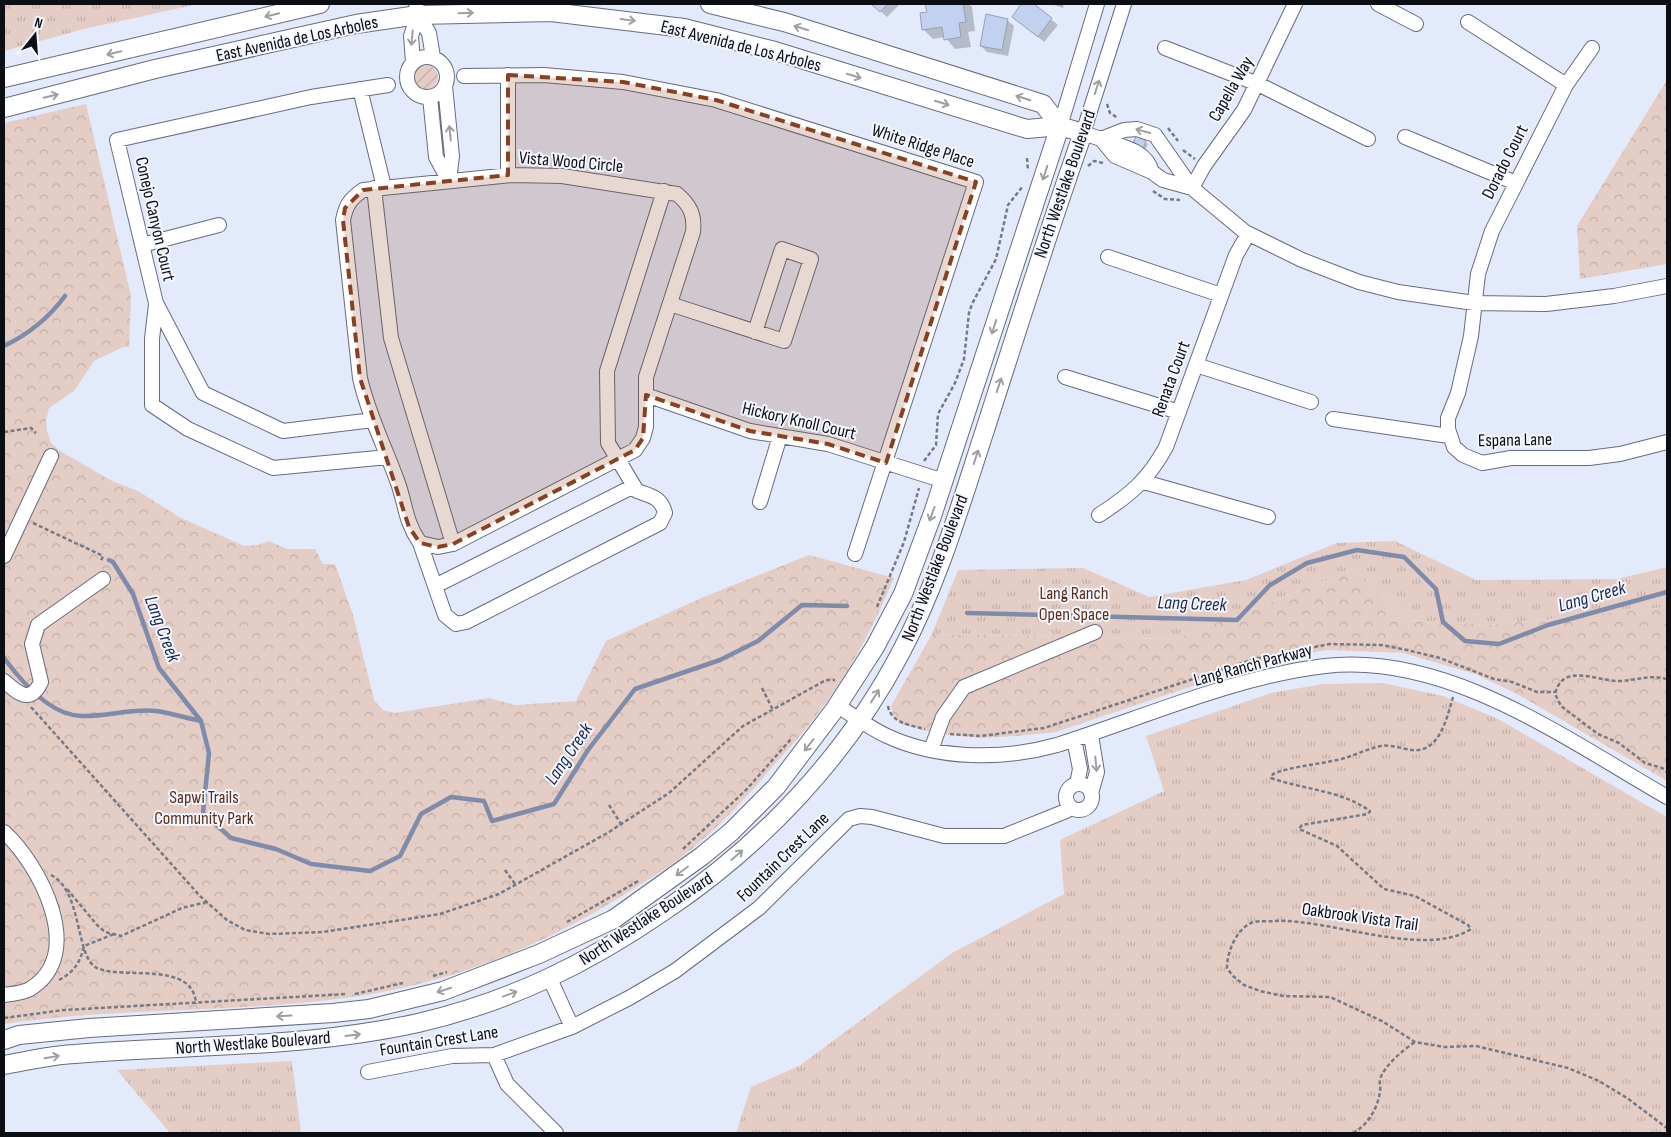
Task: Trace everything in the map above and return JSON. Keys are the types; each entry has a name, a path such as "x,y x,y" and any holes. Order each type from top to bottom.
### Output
{"main road":[{"name":"East Avenida de Los Arboles","path":"4,78 320,4"},
{"name":"East Avenida de Los Arboles","path":"710,4 784,22 1043,104 1060,126"},
{"name":"East Avenida de Los Arboles","path":"4,108 155,70 417,9 550,12 684,28 775,51 1027,129 1060,126 1083,133"},
{"name":"North Westlake Boulevard","path":"4,1040 19,1036 90,1028 333,1013 369,1009 443,991 539,954 614,919 657,890 731,832 776,787 837,705 875,647 903,594 944,482 1060,126"},
{"name":"North Westlake Boulevard","path":"4,1065 72,1054 312,1040 367,1033 421,1022 474,1007 550,979 648,922 701,886 783,812 848,737 901,653 928,595 951,536 1028,292 1083,133"}],"street":[{"name":"North Westlake Boulevard","path":"1060,126 1097,4"},
{"name":"North Westlake Boulevard","path":"1083,133 1124,4"},
{"name":"Capella Way","path":"1192,188 1204,166 1244,110 1295,4"},
{"path":"1378,4 1416,24"},
{"path":"417,9 429,33 433,57"},
{"path":"417,9 411,36 412,62 406,73 408,86 417,95 430,97 440,92 445,86"},
{"path":"1468,22 1566,84"},
{"path":"1165,48 1258,84 1368,139"},
{"name":"Dorado Court","path":"1474,303 1484,250 1566,84 1592,48"},
{"path":"412,62 422,57 433,57 446,70 445,86 452,156 449,181"},
{"path":"508,75 508,175"},
{"name":"White Ridge Place","path":"464,76 544,75 623,82 716,100 976,182 855,554"},
{"name":"Conejo Canyon Court","path":"373,420 283,431 204,393 156,303 117,140 301,100 388,85"},
{"path":"360,90 379,187 391,338 453,544"},
{"path":"430,97 436,157 449,181"},
{"name":"East Avenida de Los Arboles","path":"1101,139 1124,130 1137,129 1155,135 1192,188 1248,234 1302,260 1359,282 1398,292 1474,303 1546,304 1614,296 1667,286"},
{"name":"East Avenida de Los Arboles","path":"1083,133 1101,139 1115,156 1152,172 1163,180 1192,188"},
{"path":"1405,137 1516,183"},
{"path":"1152,172 1160,161 1164,150"},
{"name":"Vista Wood Circle","path":"508,175 562,176 664,191 677,194 685,201 691,210 694,222 646,377 643,438 635,450 453,544 438,547 420,543 409,527 398,484 373,420 360,378 343,220 345,208 351,198 363,190 449,181 508,175"},
{"path":"420,543 445,615 456,624 466,622 660,524 665,513 662,503 657,498 637,491 608,443 607,371 664,191"},
{"path":"142,245 220,225"},
{"name":"Renata Court","path":"1099,514 1124,499 1144,482 1166,447 1236,255 1248,234"},
{"path":"670,304 754,332 784,341 811,259 782,249 754,332"},
{"path":"1108,257 1221,295"},
{"path":"156,303 152,338 152,405 188,429 273,468 388,457"},
{"path":"1333,420 1449,436 1448,418 1458,393 1471,336 1474,303"},
{"path":"1196,365 1311,402"},
{"path":"1065,376 1179,412"},
{"name":"Hickory Knoll Court","path":"646,395 750,431 828,444 944,482"},
{"path":"760,502 780,436"},
{"name":"Espana Lane","path":"1449,436 1454,447 1463,455 1482,462 1511,458 1590,458 1620,454 1667,442"},
{"path":"4,556 50,456"},
{"path":"1144,482 1268,517"},
{"path":"435,586 634,486"},
{"path":"4,681 20,694 29,695 34,693 41,682 32,644 38,625 102,579"},
{"path":"931,750 943,717 964,687 1094,632"},
{"name":"Lang Ranch Parkway","path":"837,705 887,736 931,750 955,754 1009,754 1032,752 1091,735 1218,691 1260,679 1326,666 1385,668 1416,672 1457,683 1503,703 1667,797"},
{"name":"Fountain Crest Lane","path":"368,1072 452,1056 494,1055 572,1027 675,972 759,908 849,819 860,816 872,817 944,836 1004,836 1066,811 1071,807 1078,810 1086,807 1091,801 1091,792 1097,772 1091,735"},
{"path":"1071,807 1066,799 1067,791 1077,784 1080,769 1074,739"},
{"path":"1077,784 1086,786 1091,792"},
{"path":"4,832 35,870 50,900 57,936 54,957 44,976 29,990 4,996"},
{"path":"550,979 572,1027"},
{"path":"494,1055 507,1084 556,1133"}],"path":[{"path":"1026,178 1028,170 1027,158"},
{"path":"1086,169 1094,161 1104,163"},
{"path":"874,613 904,542 913,506 919,494 921,474 926,456 936,445 938,414 955,383 964,359 968,312 996,259 1008,205 1024,183"},
{"path":"1148,187 1165,199 1171,200 1181,200 1192,188"},
{"path":"4,432 32,428 36,433"},
{"path":"27,520 103,556 101,561"},
{"path":"1667,680 1647,676 1625,681 1607,681 1579,674 1561,682 1555,694 1561,706 1598,734 1619,743 1645,763 1662,768 1667,772"},
{"path":"830,688 838,675"},
{"path":"20,694 207,902 227,920 245,930 269,934 322,932 440,914 499,894 622,824 669,793 743,726 826,680 835,680"},
{"name":"Oakbrook Vista Trail","path":"1457,683 1444,725 1438,738 1428,746 1416,750 1383,745 1336,760 1282,770 1273,774 1271,778 1334,793 1356,801 1370,811 1368,814 1302,825 1299,829 1337,846 1384,889 1415,896 1468,925 1470,929 1447,937 1419,940 1292,920 1252,922 1242,929 1230,949 1227,968 1244,986 1283,996 1330,997 1382,1020 1415,1042 1444,1047 1476,1046 1568,1068 1599,1081 1628,1098 1667,1128"},
{"path":"762,688 773,710"},
{"path":"887,700 890,714 897,721 938,732"},
{"path":"679,852 706,830 747,789 792,738"},
{"path":"609,805 622,824"},
{"path":"35,870 54,875 97,925 105,932 121,936 182,908 207,902"},
{"path":"505,870 514,884"},
{"path":"560,926 640,880"},
{"path":"64,887 78,918 88,958 96,968 109,971 151,972 170,977 188,985 195,997 196,1020"},
{"path":"427,978 454,969"},
{"path":"4,1018 64,1010 354,994 409,982"},
{"path":"1353,1133 1366,1125 1374,1111 1380,1091 1380,1078 1402,1050 1415,1042"}],"highlighted area":[{"path":"508,75 623,82 716,100 976,182 886,463 828,444 750,431 646,395 643,438 635,450 453,544 438,547 420,543 409,527 360,378 343,220 345,208 363,190 508,175"}],"green space":[{"path":"4,4 198,4 84,29 4,51"},
{"path":"426,65 435,68 438,77 435,86 426,89 417,86 414,77 417,68"},
{"path":"1667,80 1667,264 1580,279 1577,226"},
{"name":"Sapwi Trails Community Park","path":"86,104 131,296 129,347 123,347 94,361 74,391 49,408 46,420 51,443 60,451 112,481 138,491 179,517 244,546 258,545 269,541 287,549 315,549 323,564 335,564 353,615 374,700 383,710 394,713 489,698 515,705 576,701 606,641 706,596 809,555 894,578 858,652 825,705 803,733 750,792 714,829 688,852 633,889 566,928 495,960 459,973 422,983 384,992 303,1003 89,1015 4,1024 4,123"},
{"name":"Lang Ranch Open Space","path":"1395,541 1476,580 1617,579 1667,567 1667,607 1489,625 1407,620 1355,569 1176,639 932,634 958,570 1083,568 1149,597 1246,580 1337,543"},
{"path":"1355,569 1407,620 1489,625 1667,607 1667,781 1517,694 1475,674 1403,653 1326,650 1261,663 1056,732 982,738 949,735 902,724 894,717 891,706 932,634 1176,639"},
{"path":"1382,683 1443,696 1498,719 1667,817 1667,1133 736,1133 751,1087 799,1066 952,953 1064,894 1060,840 1164,791 1146,736 1271,693 1323,684"},
{"path":"292,1061 301,1133 170,1133 117,1070"}],"building":[{"path":"871,4 888,4 880,12"},
{"path":"925,4 963,4 966,22 959,23 961,37 944,40 942,27 922,30 920,13 927,12"},
{"path":"1021,4 1034,4 1052,18 1038,37 1012,17"},
{"path":"986,14 1008,19 1002,50 980,46"},
{"path":"1136,136 1146,141 1142,151 1132,146"}],"waterway":[{"path":"4,346 38,325 65,296"},
{"name":"Lang Creek","path":"967,613 1237,620 1270,585 1307,563 1357,550 1404,557 1436,589 1443,622 1465,641 1499,644 1548,625 1667,592"},
{"name":"Lang Creek","path":"109,560 113,562 133,594 159,668 201,721 209,753 203,813 231,838 276,849 311,864 370,871 400,856 421,814 451,797 484,801 492,821 554,804 588,750 635,689 720,660 758,641 802,605 847,606"},
{"path":"4,658 38,696 48,704 70,714 91,716 147,710 201,721"}]}
